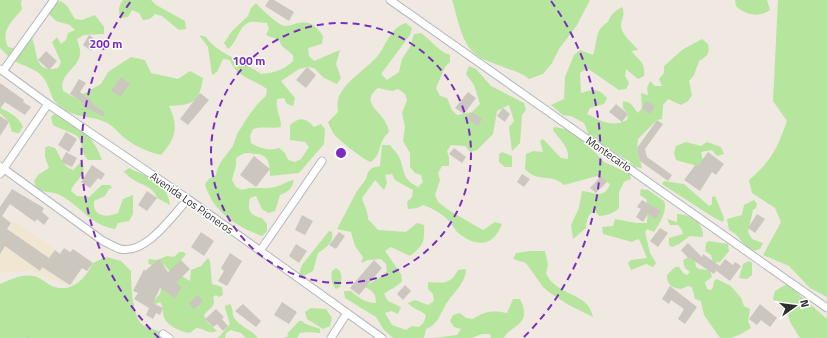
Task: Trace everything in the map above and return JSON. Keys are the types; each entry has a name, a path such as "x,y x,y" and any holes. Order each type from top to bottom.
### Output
{"street":[{"path":"1,70 54,0"},
{"name":"Montecarlo","path":"390,0 827,308"},
{"name":"Avenida Los Pioneros","path":"1,70 48,104 188,199 382,338"},
{"path":"48,104 1,170 103,241 119,248 137,248 149,241 188,199"},
{"path":"260,251 322,161"},
{"path":"331,338 347,314"}],"shaded area":[{"path":"14,221 82,268 71,286 33,271 3,272 0,275 0,236 8,230"}],"green space":[{"path":"0,0 22,0 22,9 7,31 6,41 8,47 16,49 26,39 32,38 38,61 45,68 50,69 58,68 61,62 52,42 57,37 61,44 66,40 68,33 75,30 70,25 56,21 46,11 47,4 61,1 67,6 75,19 82,20 95,15 104,27 104,34 84,35 77,39 80,55 76,64 66,76 62,85 63,91 76,98 101,84 108,72 131,57 145,60 151,73 178,79 190,71 203,78 199,93 194,101 184,105 169,106 175,126 173,138 161,155 135,145 104,121 68,112 58,105 52,97 45,80 39,73 13,60 0,48"},
{"path":"123,0 151,0 156,5 185,21 186,29 179,30 162,16 155,14 150,19 143,20 139,13 132,10 128,17 121,18 119,9"},
{"path":"452,0 590,0 577,25 559,49 552,63 543,74 529,79 519,73 483,59 472,51 461,31"},
{"path":"735,0 767,0 770,10 756,15 743,12 736,6"},
{"path":"778,0 827,0 827,297 810,288 789,266 763,255 781,222 775,208 752,193 749,180 773,154 787,121 773,101"},
{"path":"256,3 269,16 282,25 287,26 306,22 316,27 323,36 322,44 308,48 309,56 314,61 340,50 336,64 341,78 337,84 324,78 314,68 307,67 299,69 281,81 295,98 293,106 287,104 284,98 277,99 281,127 253,129 250,136 251,143 265,149 279,148 285,153 288,160 295,162 301,159 309,147 305,142 290,140 290,125 300,119 306,120 314,127 321,124 325,129 324,144 299,173 270,176 269,164 264,156 246,153 236,158 236,165 232,180 236,187 242,190 250,188 271,188 294,180 289,190 280,195 275,211 268,213 262,209 256,196 250,198 250,212 255,216 262,218 267,224 267,231 262,236 244,228 227,217 213,202 208,194 205,184 209,179 216,175 220,163 233,146 236,136 248,117 254,108 266,96 267,89 240,74 232,66 230,60 223,59 217,72 212,75 208,47 199,35 206,37 224,53 261,74 282,69 293,61 293,55 282,46 279,40 266,35 269,29 267,23 250,22 240,30 234,42 228,49 224,43 232,31 248,16 251,8"},
{"path":"622,7 624,12 621,23 622,30 625,36 638,50 631,51 643,65 644,76 638,79 626,69 625,76 629,83 626,89 619,90 587,68 580,73 581,93 595,90 601,92 607,98 604,104 590,108 587,114 597,119 607,123 616,123 627,120 628,114 623,108 623,101 630,103 638,113 642,108 641,93 648,95 647,88 650,81 655,86 662,86 659,79 664,73 664,66 682,50 702,39 708,44 709,47 708,54 699,61 694,75 689,81 692,95 688,101 681,105 668,99 663,105 662,119 657,120 638,139 637,148 642,168 635,167 630,162 590,138 584,123 571,116 563,115 551,105 564,99 565,77 574,55 580,50 593,55 600,29 608,22 610,17 617,10"},
{"path":"406,23 412,28 410,35 381,74 387,80 399,72 402,59 410,47 414,34 421,33 439,49 450,55 450,62 445,67 436,88 440,96 447,98 452,110 457,115 472,112 480,104 474,85 466,74 469,66 476,69 491,86 524,103 526,110 522,115 520,143 512,151 509,127 514,121 509,105 497,111 493,134 477,150 470,152 465,146 451,145 447,151 449,166 442,166 438,173 440,180 435,195 438,202 450,211 483,230 495,222 502,224 498,232 489,241 483,243 464,237 457,232 445,217 426,206 423,205 417,208 408,209 407,202 412,197 413,190 395,180 392,174 385,175 387,183 384,190 375,180 362,198 367,211 368,219 378,230 406,232 417,223 424,225 424,236 422,243 410,256 391,247 385,251 401,274 402,281 384,294 388,301 401,307 398,314 391,311 385,313 392,325 406,330 412,326 419,327 424,322 426,315 408,303 415,300 428,305 434,301 433,294 428,289 428,282 438,283 449,281 458,270 466,269 464,279 461,284 448,301 436,322 426,329 424,338 393,338 384,330 376,317 345,298 344,291 351,291 362,300 376,303 374,293 365,287 387,271 386,264 381,259 368,260 361,263 363,257 355,246 351,232 337,229 357,191 366,179 368,172 372,168 380,166 382,145 390,145 397,154 406,177 412,184 418,187 423,182 421,175 415,173 410,167 410,153 403,141 405,127 402,113 407,100 405,94 398,89 392,91 378,88 371,96 371,103 373,107 385,121 389,132 382,140 375,159 371,162 357,154 336,137 328,122 338,112 338,99 345,86 377,57 392,33 401,25"},
{"path":"0,108 17,118 23,127 19,133 12,132 9,122 0,113"},
{"path":"57,112 86,133 96,146 102,160 88,160 83,153 78,137 53,125 51,117"},
{"path":"554,127 565,129 584,139 604,162 630,174 631,179 624,182 619,192 619,208 612,213 599,216 595,211 592,212 588,218 586,228 573,239 571,225 579,208 582,191 601,194 610,184 597,176 564,185 555,179 534,176 525,169 526,154 533,151 543,152 540,141 543,139 561,158 568,159 567,151 553,130"},
{"path":"686,142 701,146 707,142 721,147 724,154 717,156 712,150 701,152 703,160 701,167 676,160 674,153 676,146"},
{"path":"48,146 55,148 64,164 69,168 73,170 80,163 83,164 84,168 82,175 71,191 77,196 89,197 102,185 110,185 112,188 109,189 105,196 94,201 95,210 101,215 114,215 118,213 123,199 133,195 133,214 129,221 118,223 115,229 106,227 92,219 67,199 60,195 38,188 34,181 38,175 49,168 45,157 45,148"},
{"path":"502,152 512,156 512,167 505,167 499,162 499,154"},
{"path":"129,168 149,177 160,185 165,190 170,205 157,198 152,190 123,172"},
{"path":"664,181 684,184 709,206 712,204 712,197 715,196 724,218 723,222 662,184"},
{"path":"641,189 648,190 664,201 665,209 654,232 647,229 645,232 650,253 656,263 653,267 646,264 631,270 628,263 631,260 647,258 640,241 638,239 632,242 603,234 602,227 613,226 615,219 636,223 647,223 648,206 646,199 640,195"},
{"path":"754,200 757,204 756,208 753,210 748,232 752,239 763,243 760,249 753,251 746,247 736,234 729,230 727,219 742,215 744,205"},
{"path":"677,214 682,214 696,220 703,232 703,237 690,236 672,247 669,245 669,238 683,234 678,225 670,225 667,219 677,222"},
{"path":"329,231 332,232 331,242 318,253 313,271 303,276 299,275 302,265"},
{"path":"709,241 728,244 729,251 720,262 713,263 711,255 705,251 706,243"},
{"path":"545,251 548,265 546,273 551,281 564,291 579,298 585,303 590,309 593,317 567,304 549,292 543,287 526,263 513,259 516,253"},
{"path":"179,252 186,254 177,265 180,275 190,281 191,270 201,266 208,258 210,261 212,284 222,287 223,295 219,297 216,295 213,297 214,303 212,308 204,315 207,322 217,331 209,332 196,328 190,333 179,330 168,323 163,315 160,302 153,305 152,303 160,294 162,283 170,271 163,264 151,265 148,263 149,259 157,260 167,256 174,257"},
{"path":"106,257 121,261 131,271 131,284 136,315 143,325 161,332 164,338 0,338 0,284 24,276 33,276 52,286 65,288 77,284 90,269 93,263"},
{"path":"686,258 695,259 696,267 699,269 710,270 712,277 705,282 707,289 711,290 714,281 717,279 731,286 741,298 744,306 750,309 748,321 751,328 731,338 720,338 704,315 701,301 695,299 692,287 688,286 681,289 675,288 669,284 667,275 675,267 679,267 683,273 687,275 690,272 685,268 683,261"},
{"path":"749,261 752,263 752,275 747,279 739,278 743,264"},
{"path":"336,268 341,273 341,279 340,287 336,289 332,283 332,271"},
{"path":"787,284 827,319 827,338 800,338 790,322 788,314 773,299 775,291"},
{"path":"513,299 520,299 524,308 524,315 519,324 504,338 491,338 490,334 482,334 471,338 434,338 457,335 461,329 454,327 450,321 453,315 460,313 466,318 473,319 481,314 489,312 507,313"},
{"path":"230,304 233,315 237,321 258,338 246,338 241,333 231,330 226,333 225,338 218,338 230,324 225,306"},
{"path":"311,308 326,309 332,318 330,326 323,329 307,319 305,312"},
{"path":"299,321 320,329 320,333 306,332 300,333 297,338 283,338 289,336 287,334"}],"building":[{"path":"269,0 274,0 294,12 289,21 265,6"},
{"path":"89,35 98,41 91,51 83,45"},
{"path":"46,51 57,61 49,70 38,60"},
{"path":"307,67 316,75 306,88 296,80"},
{"path":"121,77 130,84 120,97 111,90"},
{"path":"79,79 86,83 80,92 91,100 90,102 105,113 103,116 82,106 84,103 70,94"},
{"path":"0,83 24,100 23,102 31,107 25,115 5,102 0,109"},
{"path":"468,92 476,98 464,114 455,108"},
{"path":"200,93 209,100 188,125 180,119"},
{"path":"646,101 655,106 650,114 642,108"},
{"path":"616,104 628,114 622,122 609,112"},
{"path":"503,108 510,114 505,122 497,116"},
{"path":"472,112 482,119 478,126 467,119"},
{"path":"0,116 9,122 0,136"},
{"path":"657,120 663,124 645,149 647,157 672,175 668,181 640,161 637,148"},
{"path":"66,132 77,139 69,152 58,145"},
{"path":"454,148 466,157 462,163 449,154"},
{"path":"66,152 77,158 72,167 61,162"},
{"path":"708,152 724,164 716,175 712,172 700,191 684,180 696,164 698,166"},
{"path":"254,156 270,169 256,187 240,175"},
{"path":"92,165 105,174 101,180 98,178 90,188 81,182"},
{"path":"522,174 530,179 524,187 517,182"},
{"path":"601,176 607,182 596,193 590,188"},
{"path":"12,189 44,208 42,212 49,218 44,225 37,219 35,222 10,204 2,216 11,223 7,229 49,258 55,250 60,254 64,248 70,252 73,249 93,263 87,271 82,268 70,285 42,267 40,271 5,246 0,254 0,207"},
{"path":"147,191 157,198 147,211 138,205"},
{"path":"642,200 661,211 656,219 648,214 643,222 636,217 641,209 637,207"},
{"path":"757,214 765,219 755,233 748,228"},
{"path":"302,215 313,221 305,235 295,230"},
{"path":"660,228 668,233 658,247 650,241"},
{"path":"201,232 214,241 204,256 191,247"},
{"path":"339,232 345,236 336,249 329,245"},
{"path":"688,243 702,257 703,254 720,266 725,259 733,265 735,262 741,266 730,281 714,269 716,271 714,274 690,258 689,259 681,250"},
{"path":"296,244 307,251 299,263 289,256"},
{"path":"230,253 242,261 227,286 218,281 224,271 221,268"},
{"path":"159,259 168,272 181,260 190,269 176,283 182,287 175,298 160,288 153,303 163,308 160,315 156,313 153,319 146,315 149,308 134,299 138,293 133,291 144,269 145,271"},
{"path":"374,260 382,268 359,295 350,288"},
{"path":"405,285 411,291 403,300 397,294"},
{"path":"670,286 697,307 685,324 678,319 684,309 671,300 669,304 662,299"},
{"path":"198,295 203,301 194,309 189,303"},
{"path":"282,302 297,312 289,324 274,315"},
{"path":"243,304 261,321 256,327 235,311"},
{"path":"760,304 777,318 770,327 761,320 757,325 749,319"},
{"path":"216,309 224,317 222,319 228,326 223,331 217,324 213,327 205,319"}]}
